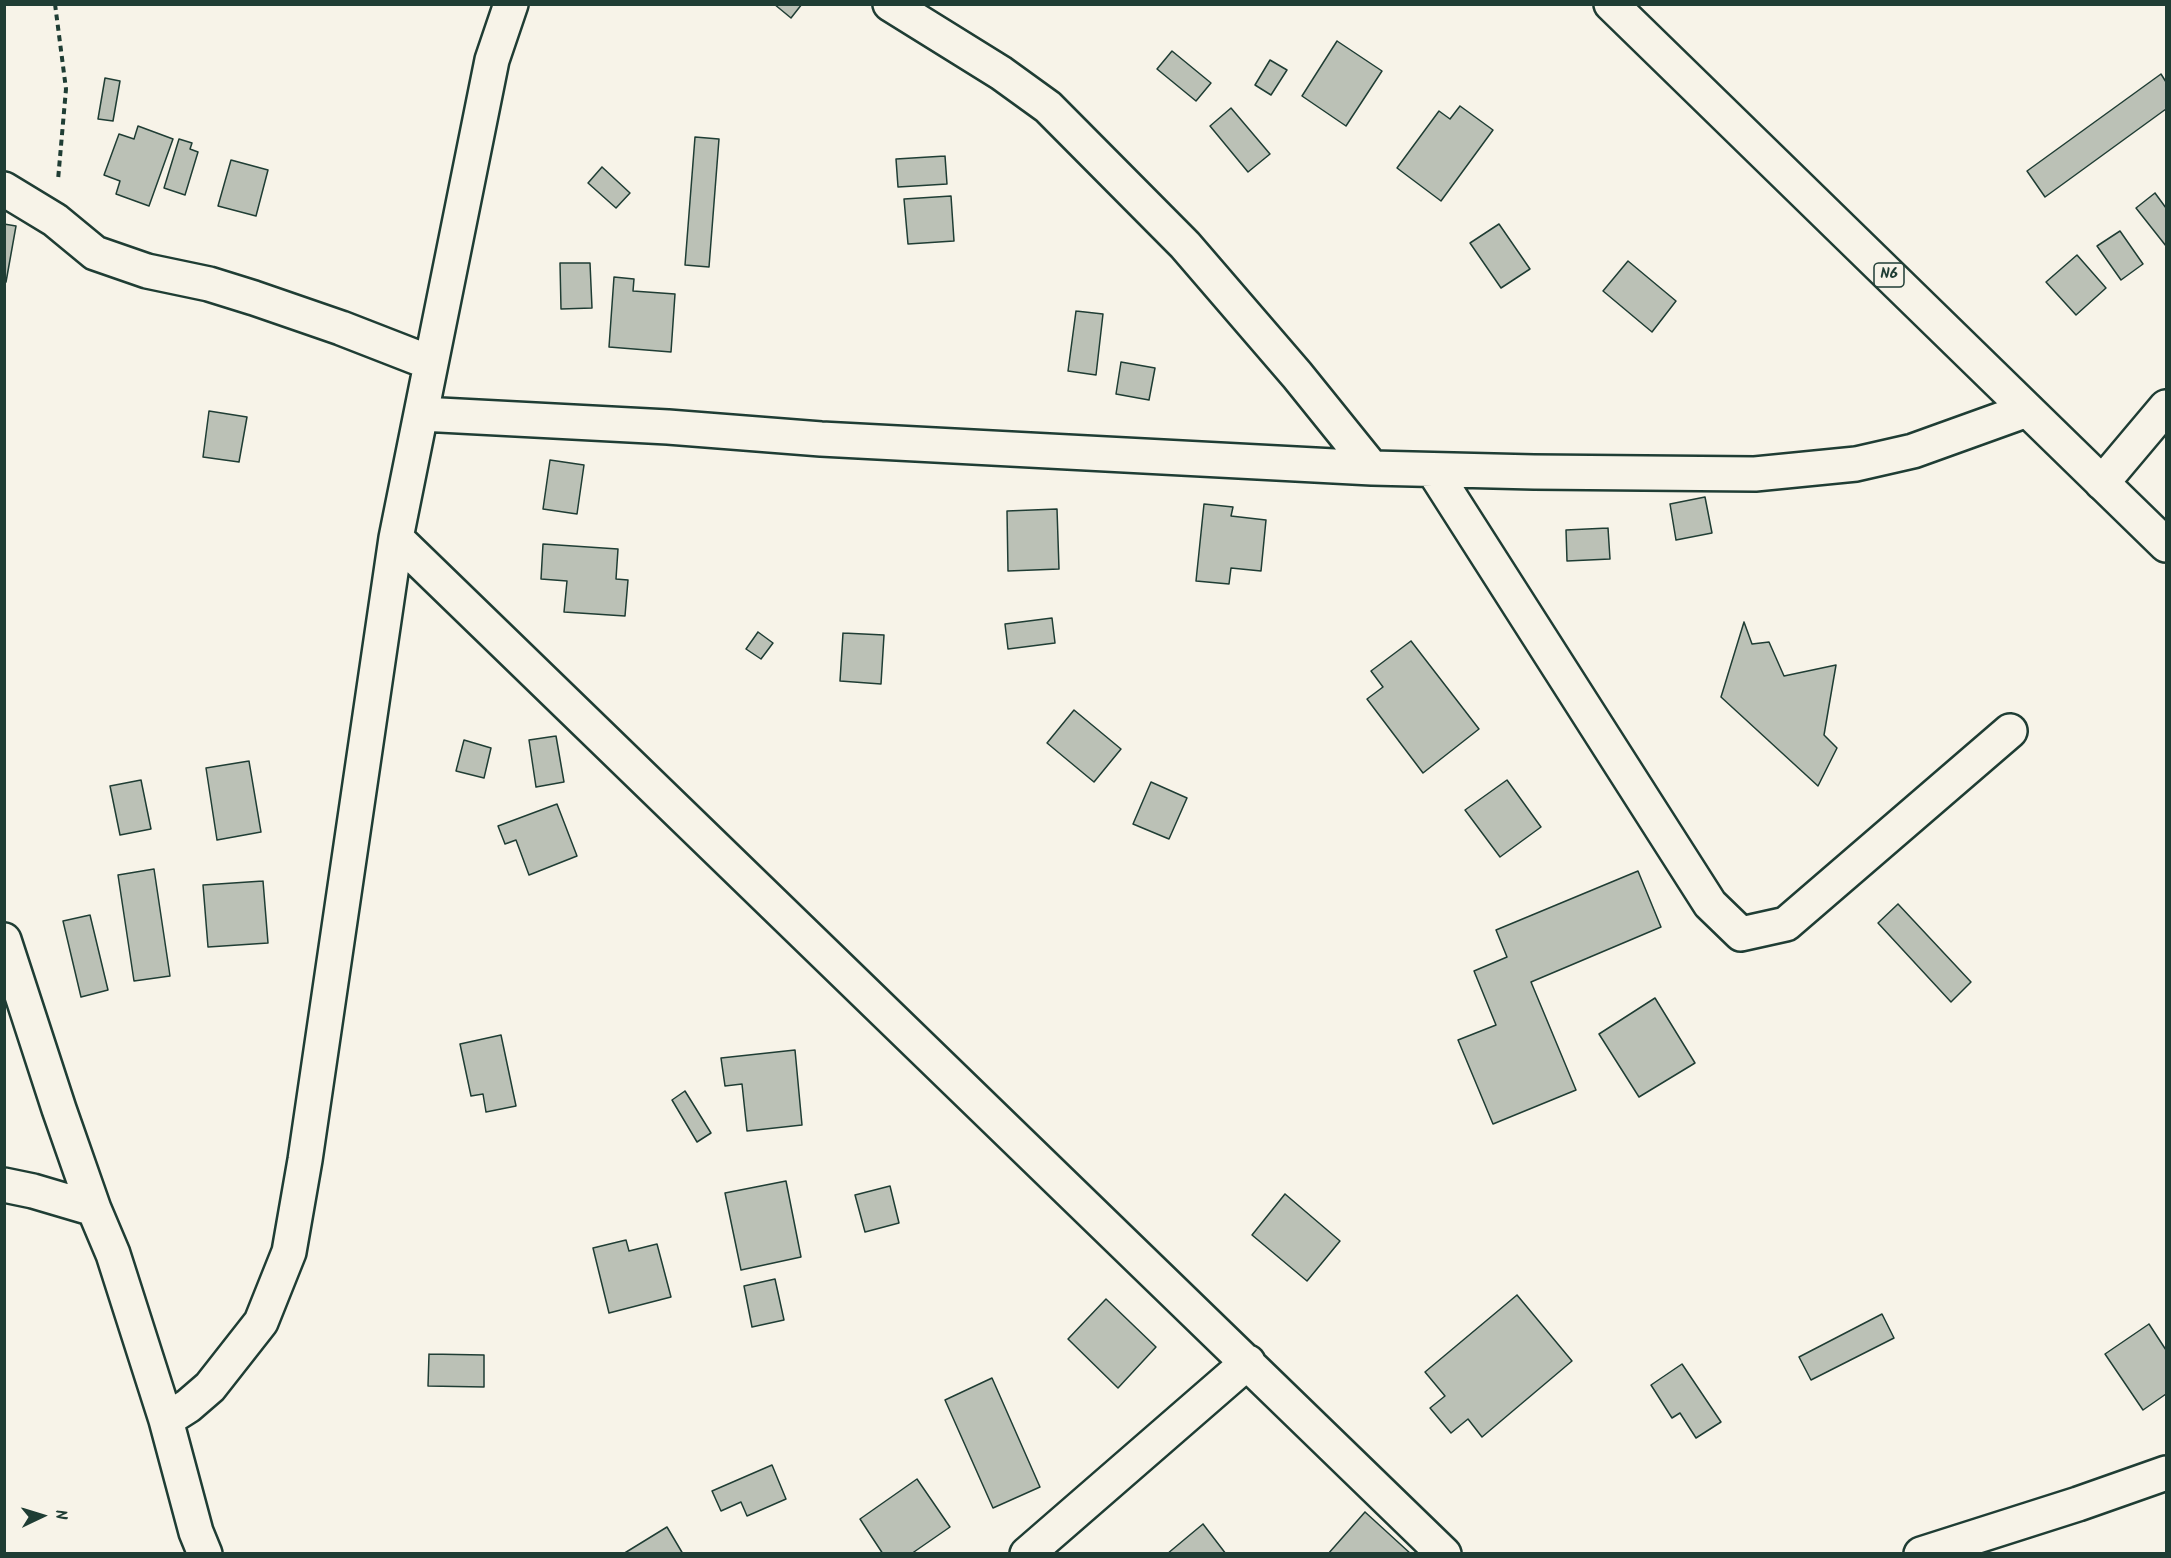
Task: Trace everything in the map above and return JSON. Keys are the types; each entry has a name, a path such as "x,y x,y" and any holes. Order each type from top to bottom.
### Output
{"main road":[{"path":"166,1419 188,1406 210,1388 261,1322 289,1252 307,1148 396,538 492,60 511,4"},
{"path":"890,4 1001,73 1048,106 1185,245 1297,375 1372,468"},
{"name":"N6","path":"1611,4 2166,545"},
{"path":"4,189 55,220 95,253 147,271 209,284 254,298 341,328 431,363"},
{"path":"2102,483 2166,407"},
{"path":"422,414 821,439 1372,468 1755,474 1856,464 1913,452 2027,410"},
{"path":"1433,470 1710,904 1741,934 1786,924 2010,731"},
{"path":"396,538 1444,1554"},
{"path":"4,940 59,1109 94,1209 113,1254 166,1419 196,1532 205,1554"},
{"path":"4,1185 94,1209"},
{"path":"1027,1554 1248,1362"},
{"path":"1921,1554 2078,1504 2166,1473"}],"path":[{"path":"55,220 66,90 56,4"}],"building":[{"path":"774,4 802,4 791,18"},
{"path":"1337,41 1382,71 1346,126 1302,96"},
{"path":"1172,51 1211,83 1196,101 1157,69"},
{"path":"1270,60 1287,70 1271,95 1255,85"},
{"path":"2161,74 2166,82 2166,109 2045,197 2027,171"},
{"path":"105,78 120,81 113,121 98,119"},
{"path":"1460,106 1493,130 1441,201 1397,168 1439,111 1450,119"},
{"path":"1231,108 1270,154 1248,172 1210,126"},
{"path":"138,126 173,139 149,206 116,194 120,181 104,175 119,134 134,139"},
{"path":"695,137 719,139 709,267 685,265"},
{"path":"179,139 192,143 190,149 198,152 185,195 164,188"},
{"path":"945,156 947,184 898,187 896,159"},
{"path":"231,160 268,170 256,216 218,206"},
{"path":"602,167 630,193 616,208 588,183"},
{"path":"2155,193 2166,208 2166,246 2136,208"},
{"path":"951,196 954,241 908,244 904,199"},
{"path":"4,224 16,226 6,282 4,282"},
{"path":"1499,224 1530,269 1501,288 1470,243"},
{"path":"2120,231 2143,264 2121,280 2097,246"},
{"path":"2077,255 2106,288 2076,315 2046,282"},
{"path":"1628,261 1676,301 1652,332 1603,291"},
{"path":"560,263 590,263 592,308 561,309"},
{"path":"614,277 634,279 633,291 675,294 671,352 609,347"},
{"path":"1076,311 1103,314 1096,375 1068,371"},
{"path":"1121,362 1155,368 1149,400 1116,394"},
{"path":"209,411 247,417 239,462 203,457"},
{"path":"550,460 584,465 577,514 543,509"},
{"path":"1705,497 1712,533 1676,540 1670,504"},
{"path":"1204,504 1233,507 1231,516 1266,520 1261,571 1231,568 1229,584 1196,581"},
{"path":"1057,509 1059,569 1008,571 1007,511"},
{"path":"1608,528 1610,559 1567,561 1566,530"},
{"path":"543,544 618,549 616,579 628,580 625,616 564,612 567,581 541,579"},
{"path":"1052,618 1055,643 1008,649 1005,624"},
{"path":"1744,622 1752,644 1769,642 1784,676 1836,665 1824,735 1837,748 1818,786 1721,697"},
{"path":"758,632 773,643 761,659 746,649"},
{"path":"843,633 884,635 881,684 840,681"},
{"path":"1411,641 1479,729 1423,773 1367,699 1383,687 1371,671"},
{"path":"1074,710 1121,749 1094,782 1047,743"},
{"path":"556,736 564,782 536,787 529,740"},
{"path":"464,740 491,748 484,778 456,771"},
{"path":"249,761 261,832 217,840 206,768"},
{"path":"141,780 151,829 120,835 110,786"},
{"path":"1507,780 1541,827 1500,857 1465,810"},
{"path":"1151,782 1187,798 1169,839 1133,824"},
{"path":"557,804 577,856 529,875 516,840 505,844 498,826"},
{"path":"154,869 170,976 134,981 118,875"},
{"path":"1638,871 1661,927 1531,982 1576,1090 1493,1124 1458,1040 1496,1025 1474,971 1507,957 1496,930"},
{"path":"263,881 268,943 208,947 203,885"},
{"path":"1898,904 1971,982 1951,1002 1878,923"},
{"path":"90,915 108,990 81,997 63,921"},
{"path":"1655,998 1695,1063 1639,1097 1599,1034"},
{"path":"501,1035 516,1106 486,1112 483,1094 471,1096 460,1044"},
{"path":"795,1050 802,1125 747,1131 742,1084 725,1086 721,1058"},
{"path":"685,1091 711,1133 697,1142 672,1100"},
{"path":"786,1181 801,1257 741,1270 725,1193"},
{"path":"890,1186 899,1223 865,1232 855,1195"},
{"path":"1285,1194 1340,1241 1307,1281 1252,1235"},
{"path":"626,1240 629,1251 657,1244 671,1297 609,1313 593,1248"},
{"path":"775,1279 784,1320 752,1327 744,1286"},
{"path":"1517,1295 1572,1361 1482,1437 1468,1419 1451,1433 1430,1408 1445,1396 1425,1372"},
{"path":"1106,1299 1156,1347 1118,1388 1068,1339"},
{"path":"1882,1314 1894,1338 1811,1380 1799,1357"},
{"path":"2149,1324 2166,1350 2166,1394 2143,1410 2105,1354"},
{"path":"429,1354 484,1355 484,1387 428,1386"},
{"path":"1682,1364 1721,1422 1696,1438 1680,1413 1672,1418 1651,1385"},
{"path":"992,1378 1040,1487 993,1508 945,1400"},
{"path":"772,1465 786,1499 747,1516 741,1502 721,1511 712,1491"},
{"path":"917,1479 950,1527 911,1554 883,1554 860,1519"},
{"path":"1365,1512 1411,1554 1328,1554"},
{"path":"1203,1524 1226,1554 1167,1554"},
{"path":"667,1527 683,1554 623,1554"}]}
